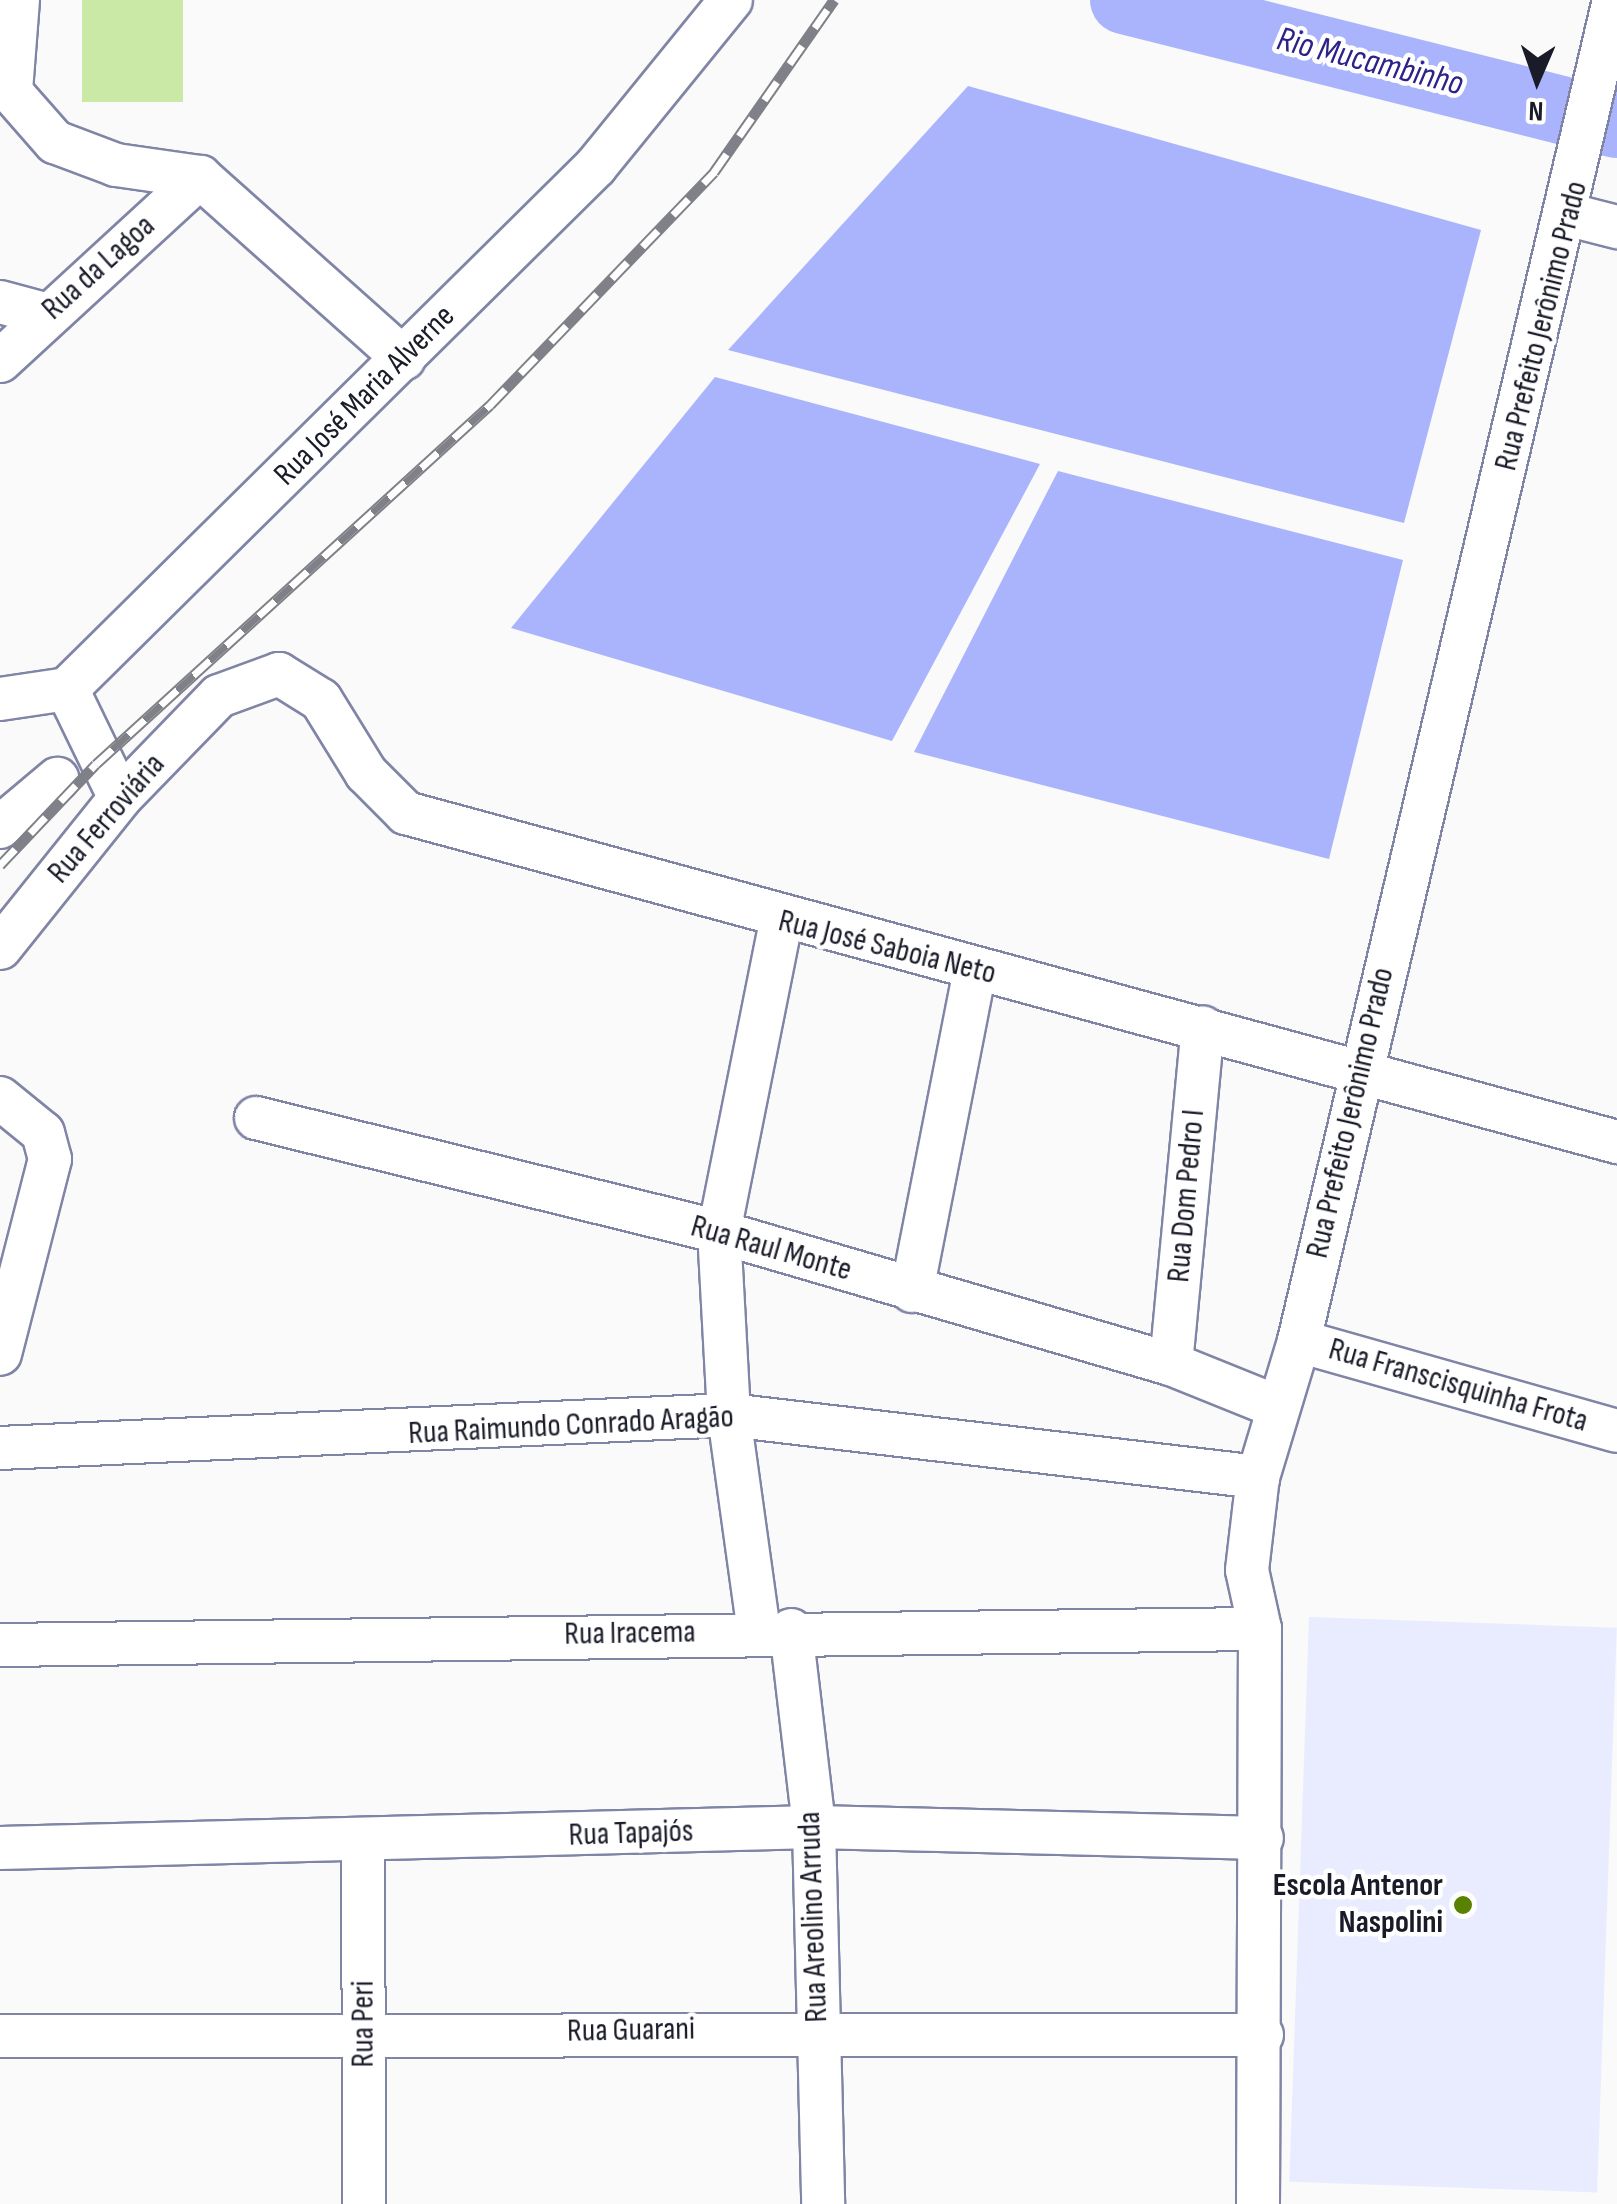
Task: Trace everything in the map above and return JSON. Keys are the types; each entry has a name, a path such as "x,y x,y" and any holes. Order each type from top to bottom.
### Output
{"street":[{"path":"18,0 11,92 55,142 116,165 200,177 404,359"},
{"name":"Rua José Maria Alverne","path":"67,689 404,359 653,105 729,3"},
{"name":"Rua Prefeito Jerônimo Prado","path":"1258,2204 1262,2035 1260,1629 1247,1570 1258,1477 1299,1342 1360,1067 1572,208 1613,22"},
{"name":"Rua da Lagoa","path":"0,361 200,177"},
{"path":"1572,208 1617,227"},
{"path":"0,302 48,315"},
{"name":"Rua José Saboia Neto","path":"219,696 279,674 321,700 366,773 406,813 781,921 1360,1067 1617,1142"},
{"path":"0,699 67,689 120,798"},
{"name":"Rua Ferroviária","path":"0,948 120,798 219,696"},
{"path":"0,826 57,779"},
{"name":"Rua Areolino Arruda","path":"781,921 719,1232 729,1415 814,1827 822,2204"},
{"path":"912,1291 975,970"},
{"name":"Rua Dom Pedro I","path":"1171,1364 1203,1028"},
{"path":"0,1098 43,1132 50,1159 11,1277 0,1354"},
{"name":"Rua Raul Monte","path":"256,1118 719,1232 1171,1364 1278,1407"},
{"name":"Rua Franscisquinha Frota","path":"1299,1342 1617,1432"},
{"name":"Rua Raimundo Conrado Aragão","path":"0,1448 729,1415 1258,1477"},
{"name":"Rua Iracema","path":"0,1645 775,1631 1260,1629"},
{"name":"Rua Tapajós","path":"0,1848 362,1843 814,1827 1262,1838"},
{"name":"Rua Peri","path":"362,1843 364,2204"},
{"name":"Rua Guarani","path":"0,2036 817,2030 1262,2035"}],"shaded area":[{"name":"Escola Antenor Naspolini","path":"1309,1617 1617,1628 1597,2192 1289,2182"}],"green space":[{"path":"82,0 183,0 183,102 82,102"}],"water":[{"path":"968,86 1481,230 1404,523 728,350"},
{"path":"715,377 1040,464 892,741 511,628"},
{"path":"1058,471 1403,560 1329,859 914,752"}],"waterway":[{"name":"Rio Mucambinho","path":"1124,0 1617,124"}],"railway":[{"path":"0,865 96,764 490,405 714,172 834,0"}],"place":[{"name":"Escola Antenor Naspolini","path":"1463,1905"}]}
